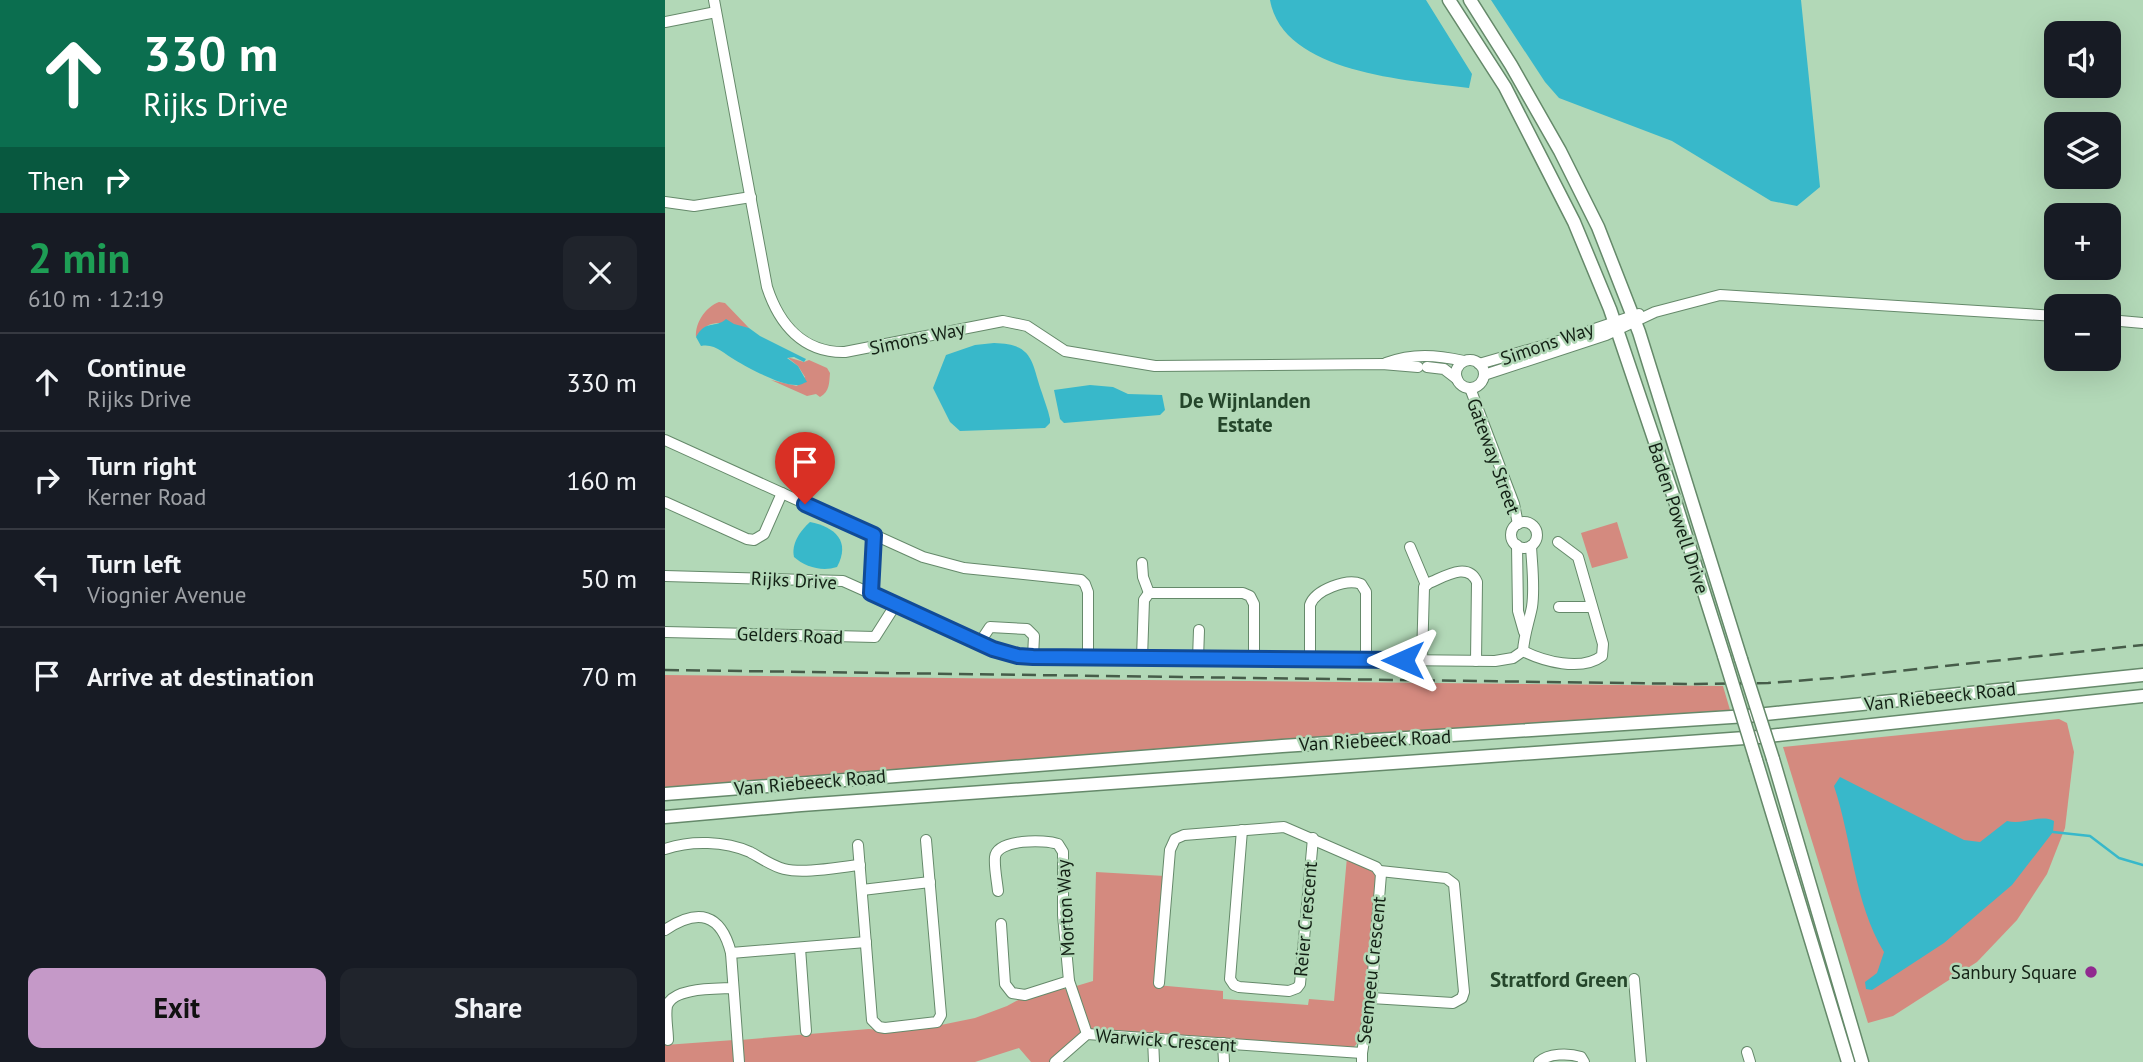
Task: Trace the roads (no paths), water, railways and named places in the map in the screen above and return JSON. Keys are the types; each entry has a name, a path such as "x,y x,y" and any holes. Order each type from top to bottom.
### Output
{"main road":[{"name":"Baden Powell Drive","path":"1449,0 1496,72 1539,151 1574,222 1615,325 1724,656 1847,1062"},
{"name":"Baden Powell Drive","path":"1470,0 1560,151 1598,227 1634,318 1773,759 1862,1062"},
{"name":"Van Riebeeck Road","path":"665,794 1300,745 1747,716 2143,675"},
{"name":"Van Riebeeck Road","path":"665,817 785,806 1759,737 2143,696"},
{"path":"1300,745 1301,769"},
{"path":"1038,765 1039,788"},
{"path":"785,784 785,806"}],"street":[{"name":"Simons Way","path":"714,0 767,287 777,311 796,336 824,350 853,351 1003,321 1027,326 1065,351 1155,366 1382,364 1444,369 1457,379"},
{"path":"665,22 716,12"},
{"path":"665,202 694,206 751,197"},
{"path":"1615,325 1720,295 2044,315"},
{"path":"2121,321 2143,323"},
{"name":"Simons Way","path":"1479,364 1615,325"},
{"name":"Simons Way","path":"1484,375 1615,325"},
{"name":"Simons Way","path":"1382,364 1414,355 1434,355 1464,361"},
{"path":"1472,360 1479,364 1484,375 1478,385 1470,388 1462,386 1457,379 1458,367 1464,361 1472,360"},
{"name":"Gateway Street","path":"1470,388 1514,504 1518,524"},
{"path":"665,440 923,557 964,568 1081,580 1088,592 1088,657"},
{"path":"665,502 754,540 764,534 782,493"},
{"path":"1517,545 1525,548 1531,546 1537,538 1536,530 1527,522 1518,524 1512,534 1517,545 1518,611 1524,633"},
{"path":"871,593 874,535"},
{"path":"1531,546 1531,610 1524,633 1523,651 1552,663 1598,659 1602,656 1603,645 1578,557 1558,542"},
{"path":"1410,547 1426,585"},
{"path":"1142,563 1143,577 1149,593"},
{"path":"1422,660 1423,591 1426,585 1461,571 1475,576 1478,585 1476,661"},
{"name":"Rijks Drive","path":"665,576 833,580 848,583 1006,654 1033,657 1476,661 1505,660 1523,651"},
{"path":"1310,660 1312,599 1317,594 1352,581 1361,584 1366,592 1366,660"},
{"path":"1518,581 1532,581"},
{"path":"1142,658 1143,600 1149,593 1243,593 1248,595 1254,604 1254,660"},
{"name":"Gelders Road","path":"665,632 875,637 896,604"},
{"path":"1559,607 1592,607"},
{"path":"981,642 990,627 1027,629 1034,636 1033,657"},
{"path":"1198,659 1201,630"},
{"name":"Seemeeu Crescent","path":"1159,983 1172,843 1184,835 1284,827 1380,871 1371,998 1362,1058"},
{"name":"Reier Crescent","path":"1242,830 1230,976 1233,983 1239,987 1289,991 1300,984 1313,838"},
{"path":"858,845 872,1020 875,1025 885,1028 937,1023 941,1015 926,840"},
{"name":"Morton Way","path":"999,891 995,857 997,850 1004,845 1048,840 1058,844 1063,852 1063,915 1069,981 1087,1034"},
{"path":"665,849 680,845 716,843 738,847 790,870 860,865"},
{"path":"1371,998 1453,1003 1462,998 1464,992 1454,884 1446,878 1380,871"},
{"path":"862,890 930,883"},
{"path":"665,930 685,918 702,917 722,929 731,953 739,1062"},
{"path":"1001,924 1005,984 1012,993 1025,995 1069,981"},
{"path":"731,953 866,942"},
{"path":"800,948 806,1031"},
{"path":"1634,979 1641,1062"},
{"path":"668,1040 666,1013 674,997 690,992 733,988"},
{"name":"Warwick Crescent","path":"1055,1062 1087,1034 1223,1043 1362,1058"},
{"path":"1153,1038 1154,1062"},
{"path":"1223,1043 1224,1062"},
{"path":"1539,1062 1544,1058 1570,1055 1581,1057 1584,1062"}],"water":[{"path":"1270,0 1426,0 1472,74 1469,88 1383,76 1352,69 1323,58 1298,44 1280,25"},
{"path":"1491,0 1801,0 1820,187 1797,206 1771,201 1672,141 1559,98 1545,82"},
{"path":"726,319 749,328 806,359 804,362 794,357 787,358 798,366 807,382 797,385 782,382 749,368 715,348 701,346 696,337 700,331"},
{"path":"994,343 1017,347 1029,356 1050,419 1045,428 960,431 950,422 933,388 946,355 975,345"},
{"path":"1090,385 1113,387 1128,394 1162,395 1165,410 1160,415 1064,423 1060,419 1054,390"},
{"path":"810,522 827,527 838,537 842,550 837,567 814,568 794,557 797,538"},
{"path":"1840,777 1964,840 1980,842 2007,821 2049,819 2054,821 2053,832 2012,885 1944,943 1872,990 1866,989 1865,982 1877,973 1884,952 1866,913 1860,892 1834,786"}],"waterway":[{"path":"2053,832 2090,836 2119,858 2143,865"}],"railway":[{"path":"665,670 1768,683 2143,645"}],"place":[{"name":"Sanbury Square","path":"2091,972"}],"district":[{"name":"De Wijnlanden Estate","path":"1245,413"},
{"name":"Stratford Green","path":"1559,980"}]}
